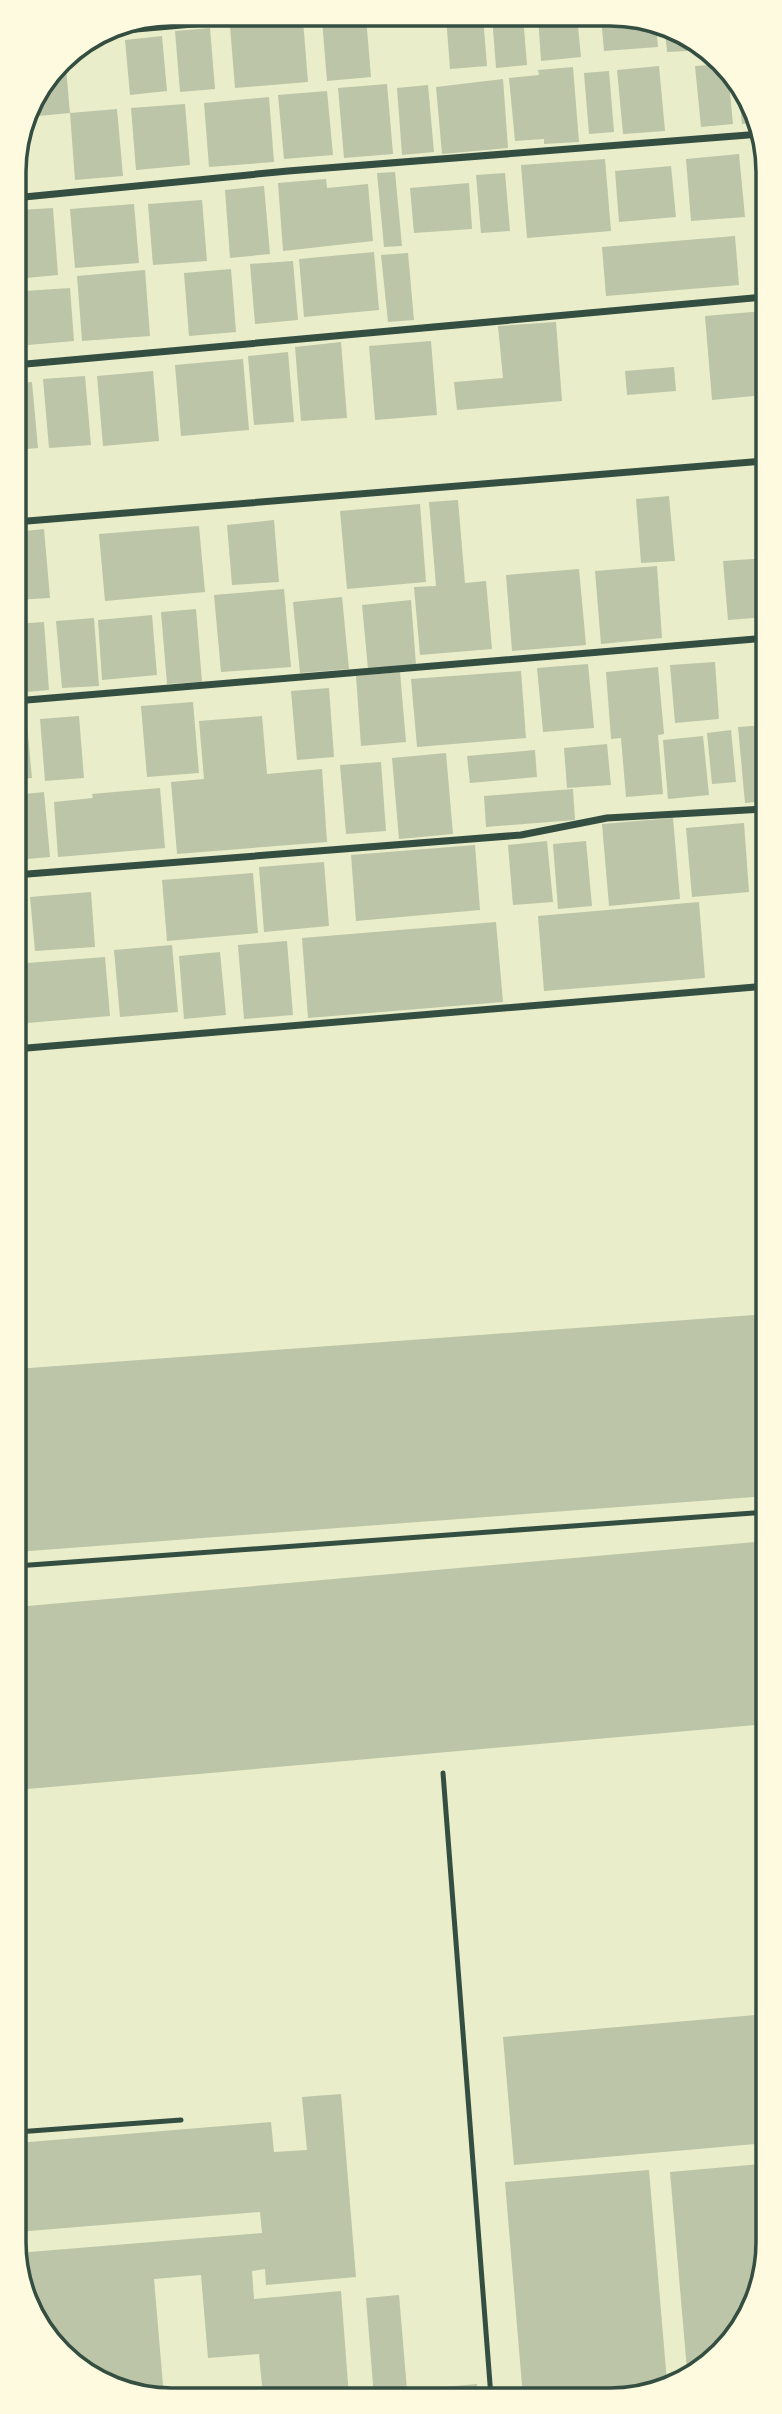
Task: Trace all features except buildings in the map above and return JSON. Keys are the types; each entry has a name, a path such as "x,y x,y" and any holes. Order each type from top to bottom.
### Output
{"street":[{"path":"149,28 168,26"},
{"path":"27,197 302,170 751,135"},
{"path":"27,364 756,298"},
{"path":"27,521 756,462"},
{"path":"27,700 756,639"},
{"path":"27,874 521,835 607,818 756,810"},
{"path":"27,1048 756,987"}],"lane":[{"path":"26,1565 755,1513"},
{"path":"443,1773 490,2388"},
{"path":"26,2131 180,2120"}]}
